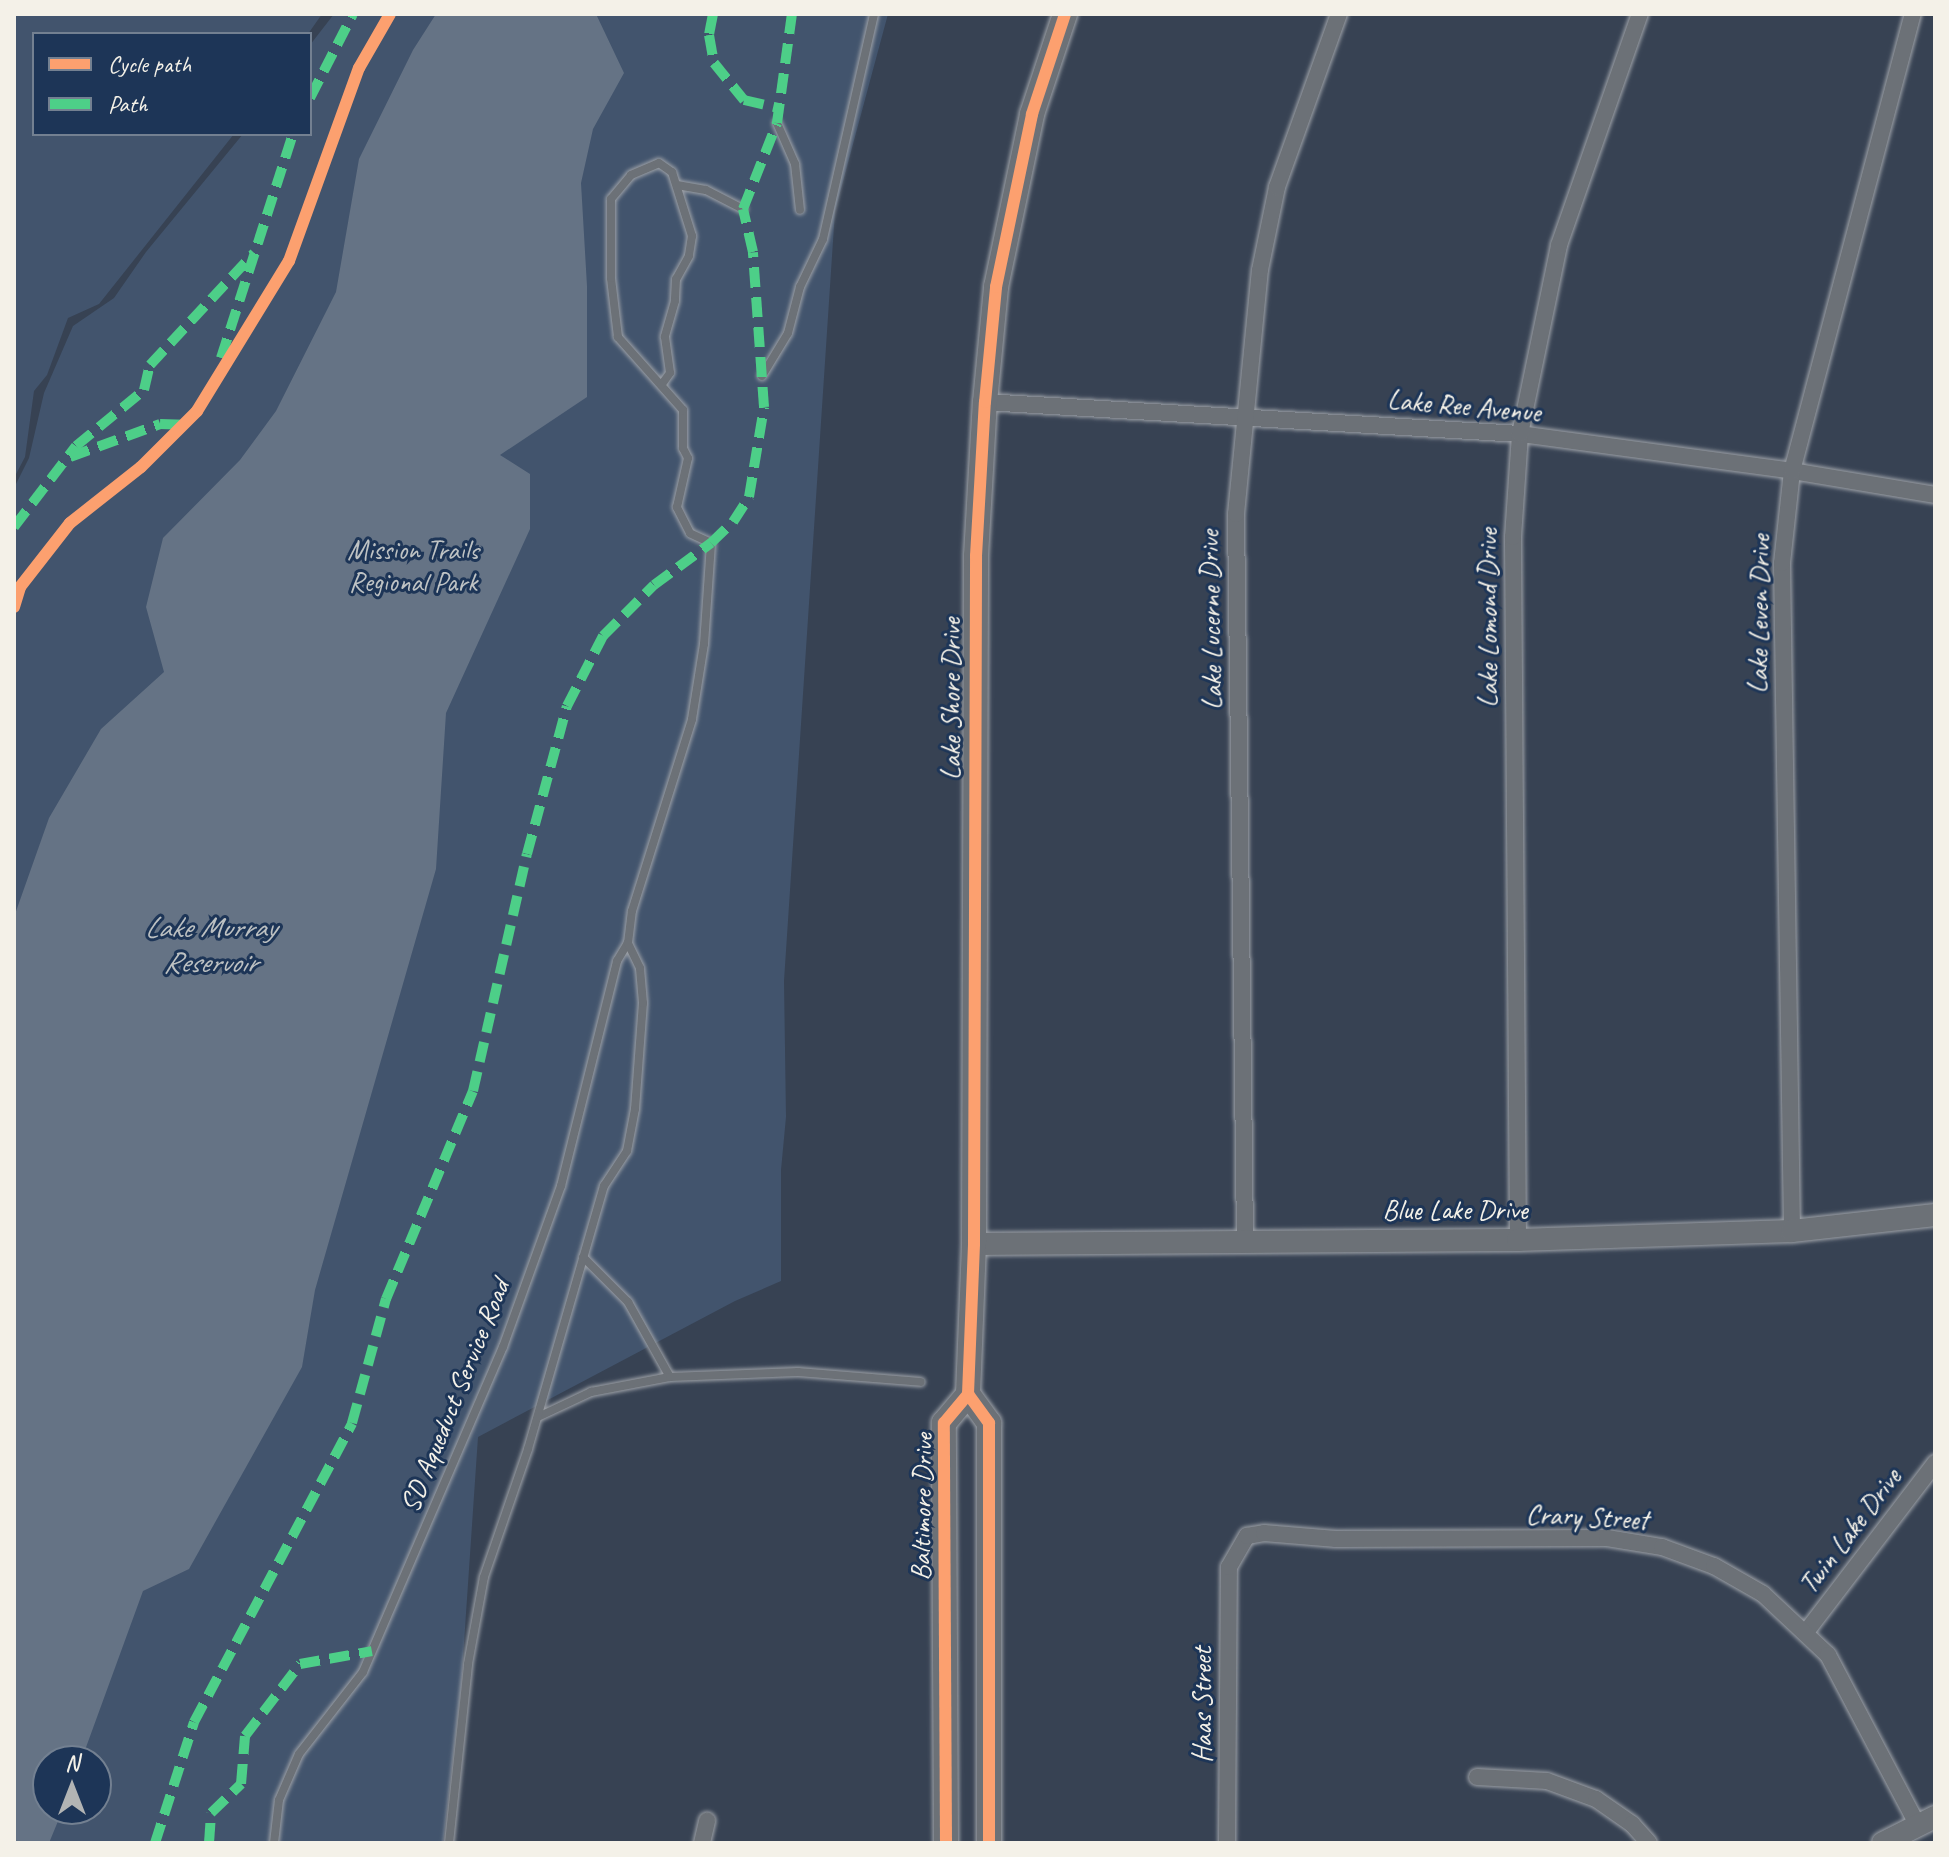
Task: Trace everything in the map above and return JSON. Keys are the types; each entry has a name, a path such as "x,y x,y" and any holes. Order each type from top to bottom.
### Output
{"main road":[{"name":"Lake Shore Drive","path":"968,1394 974,1244 976,556 985,402 996,287 1032,114 1065,14"},
{"name":"Baltimore Drive","path":"946,1843 944,1423 968,1394"},
{"path":"968,1394 989,1423 989,1843"}],"street":[{"name":"Lake Lucerne Drive","path":"1245,1240 1236,514 1260,270 1277,187 1339,14"},
{"name":"Lake Lomond Drive","path":"1518,1240 1513,537 1520,434 1559,245 1640,14"},
{"name":"Lake Leven Drive","path":"1792,1231 1782,563 1792,471 1913,14"},
{"name":"Lake Ree Avenue","path":"985,402 1520,434 1792,471 1935,495"},
{"name":"Blue Lake Drive","path":"974,1244 1518,1240 1792,1231 1935,1215"},
{"name":"Twin Lake Drive","path":"1806,1632 1935,1463"},
{"name":"Crary Street","path":"1229,1567 1247,1536 1264,1533 1336,1539 1607,1538 1662,1547 1714,1566 1763,1594 1806,1632 1828,1655 1927,1822"},
{"name":"Haas Street","path":"1227,1843 1229,1567"},
{"path":"1477,1777 1547,1781 1596,1799 1632,1824 1649,1843"},
{"path":"702,1843 707,1821"},
{"path":"1883,1843 1927,1822"}],"lane":[{"path":"762,376 788,333 800,287 823,239 874,14"},
{"path":"777,123 795,164 800,210"},
{"name":"SD Aqueduct Service Road","path":"274,1843 279,1800 299,1754 363,1672 503,1347 561,1186 617,961 628,943 632,911 692,719 704,644 711,543 690,533 677,507 688,458 683,448 683,410 618,337 608,221 611,199 631,175 659,163 672,172 677,185"},
{"path":"662,384 670,373 665,337 675,301 676,279 689,256 692,236 677,185 706,190 743,209"},
{"name":"SD Aqueduct Service Road","path":"449,1843 468,1664 484,1577 510,1508 538,1417 604,1186 627,1151 635,1109 643,1003 640,968 628,943"},
{"path":"583,1257 628,1302 670,1377"},
{"path":"538,1417 591,1392 670,1377 798,1372 921,1382"}],"green space":[{"path":"14,14 322,14 309,32 32,32 32,136 232,136 99,304 68,318 47,375 34,391 25,457 14,478"},
{"name":"Mission Trails Regional Park","path":"334,14 888,14 835,211 784,981 786,1117 781,1170 781,1281 735,1301 478,1437 461,1687 443,1843 14,1843 14,488 29,458 44,393 73,326 114,298 146,252 241,136 312,136 312,42"}],"water":[{"name":"Lake Murray Reservoir","path":"436,14 596,14 624,73 593,129 581,183 587,286 587,397 500,455 530,474 530,529 446,713 436,869 315,1290 302,1367 189,1569 143,1591 87,1745 32,1745 32,1825 56,1825 49,1843 14,1843 14,917 49,818 101,729 164,672 146,607 163,538 240,460 276,411 336,292 359,159 413,50"}],"marked path":[{"path":"312,94 353,14"},
{"path":"713,14 709,35 714,63 744,100 779,108"},
{"path":"155,1843 194,1722 352,1423 386,1299 473,1091 527,854 567,706 603,636 654,585 711,543 733,522 749,497 764,407 753,252 743,209 777,123 792,14"},
{"path":"221,358 292,136"},
{"path":"14,527 76,446 144,390 150,365 254,253"},
{"path":"70,457 160,424 184,425"},
{"path":"209,1843 211,1813 241,1784 245,1736 300,1664 372,1651"}],"cycle path":[{"path":"14,607 20,587 70,523 141,467 197,411 289,261 359,68 390,14"},
{"path":"968,1394 974,1244 976,556 985,402 996,287 1032,114 1065,14"},
{"path":"968,1394 989,1423 989,1843"},
{"path":"946,1843 944,1423 968,1394"}]}
